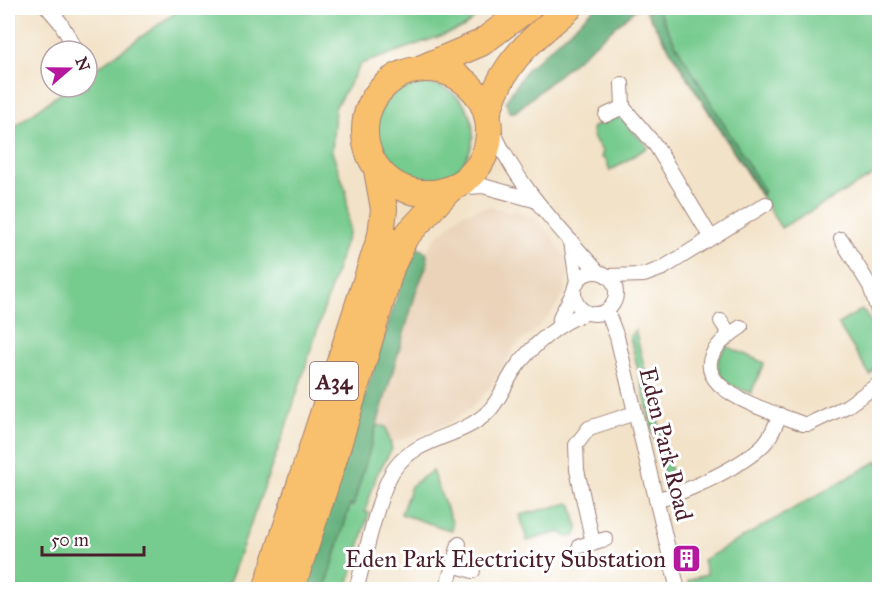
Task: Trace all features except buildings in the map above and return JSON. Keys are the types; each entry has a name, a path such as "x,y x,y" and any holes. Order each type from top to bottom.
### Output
{"highway":[{"name":"A34","path":"267,590 381,235 383,201 377,170 367,149 364,136 369,109 384,86 396,77 481,43 528,8"},
{"name":"A34","path":"291,590 333,462 391,268 405,237 451,189 469,178 482,161 489,140 489,119 494,90 510,64 568,8"},
{"path":"419,69 435,69 459,78 474,90 489,119"},
{"path":"377,170 394,185 414,193 426,194 451,189"}],"street":[{"path":"48,8 70,39"},
{"path":"622,84 623,107 656,146 710,237"},
{"path":"606,115 623,107"},
{"path":"489,119 508,164 534,200 614,284 616,294"},
{"path":"451,189 483,186 534,200"},
{"path":"571,241 577,305 586,313 594,315 607,311 616,294 644,275 677,261 710,237 766,204"},
{"path":"841,239 856,252 873,294 879,317"},
{"path":"558,327 561,315 575,288 586,274 644,275"},
{"name":"Eden Park Road","path":"607,311 617,337 678,590"},
{"path":"356,590 386,483 396,466 417,449 461,431 479,420 497,400 521,361 558,327 586,313"},
{"path":"721,321 735,331 712,352 711,368 718,385 734,397 803,424 819,421 847,406 879,383"},
{"path":"593,542 577,470 576,445 589,428 635,413"},
{"path":"656,499 685,492 752,454 767,440 780,415"},
{"path":"446,590 459,544"},
{"path":"453,565 473,571"}],"shaded area":[{"path":"490,206 513,213 515,210 530,217 532,215 551,234 567,261 568,276 563,296 547,319 515,347 487,391 471,409 448,423 391,443 386,428 376,425 417,289 428,262 426,252 435,238 463,213"}],"green space":[{"path":"182,8 487,8 463,28 361,64 335,108 332,152 346,191 349,231 287,424 227,589 8,589 8,131 52,99 99,99 99,67"},
{"path":"595,8 637,8 515,112 509,112 506,101 526,70"},
{"path":"644,8 879,8 879,172 781,228"},
{"path":"644,8 657,8 676,45 764,190 762,195"},
{"path":"424,84 443,88 458,99 469,114 473,133 469,152 458,167 443,178 424,182 405,178 390,167 379,152 375,133 379,114 390,99 405,88"},
{"path":"620,117 648,147 610,171 606,160 601,157 603,152 593,137 592,128 604,121"},
{"path":"418,248 426,252 428,262 417,289 353,506 350,505 325,589 302,590 402,281"},
{"path":"861,310 865,312 869,320 879,351 875,367 870,375 838,324"},
{"path":"635,330 674,484 670,485 664,476 632,345 630,336"},
{"path":"726,346 764,363 751,393 733,386 720,374 718,360"},
{"path":"376,425 386,427 392,449 377,474 365,512 369,513 347,589 325,590 350,505 353,505"},
{"path":"879,460 879,589 690,590 688,581 707,574 703,560"},
{"path":"432,471 452,522 452,531 401,514 411,486"},
{"path":"569,503 572,505 578,530 575,536 567,537 559,532 527,541 520,515"}],"place":[{"name":"Eden Park Electricity Substation","path":"687,559"}]}
